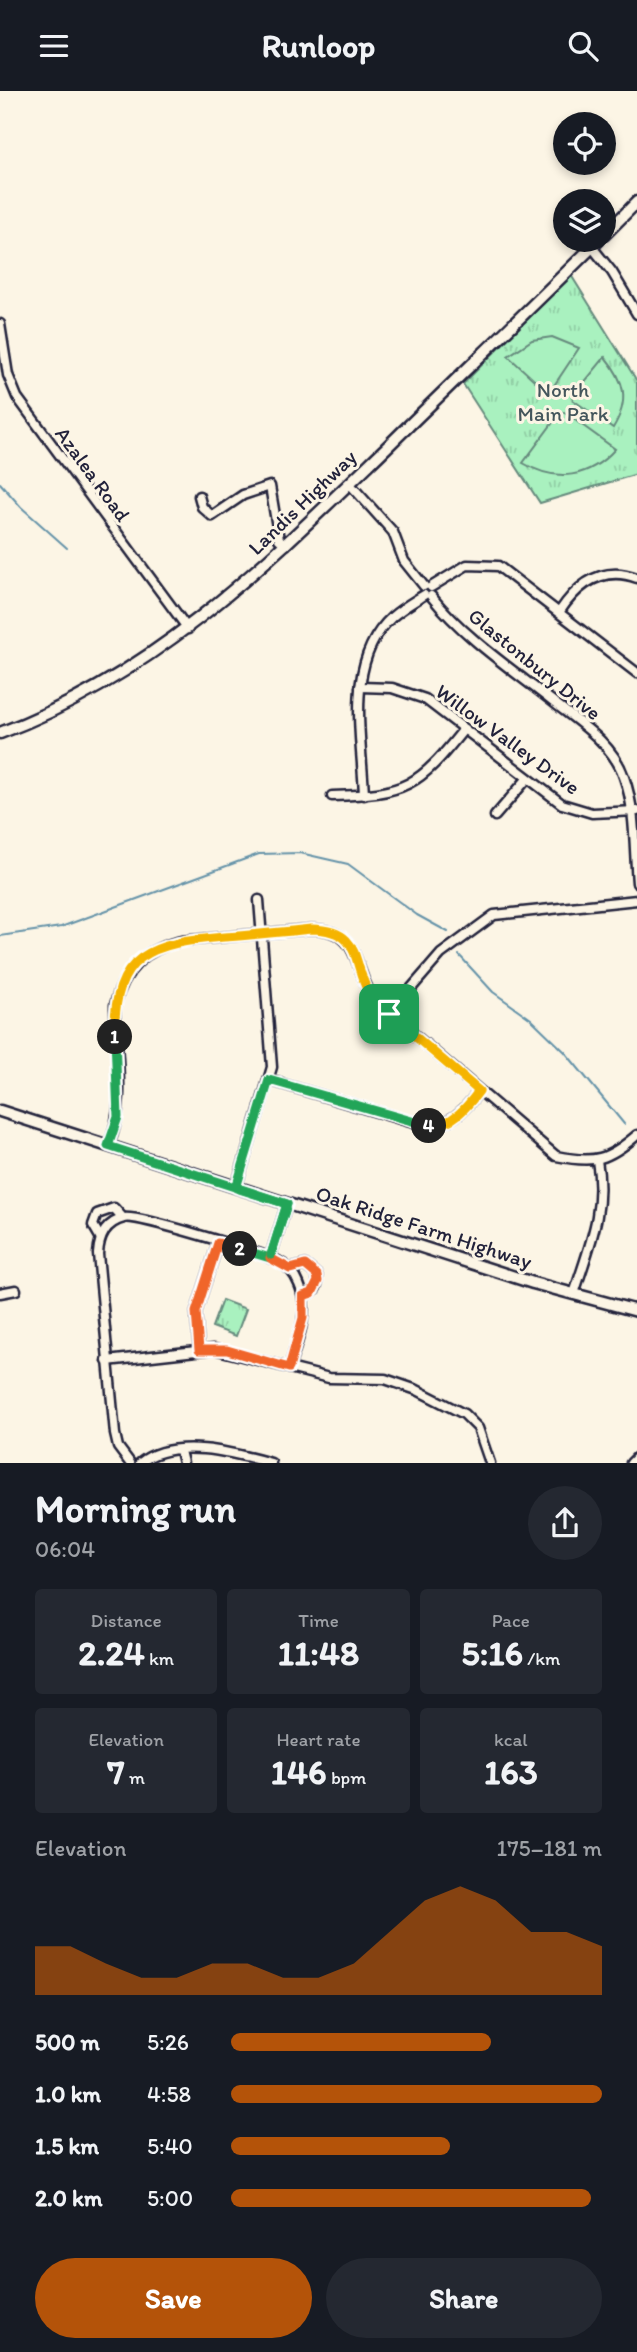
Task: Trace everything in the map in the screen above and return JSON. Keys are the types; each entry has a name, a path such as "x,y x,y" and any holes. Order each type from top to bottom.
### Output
{"main road":[{"path":"616,223 637,202"},
{"name":"Landis Highway","path":"1,729 106,684 188,629 286,545 587,252"},
{"name":"Oak Ridge Farm Highway","path":"0,1111 236,1188 574,1294 637,1311"}],"street":[{"path":"600,252 637,314"},
{"name":"Azalea Road","path":"0,324 8,375 17,397 188,629"},
{"name":"Glastonbury Drive","path":"349,483 393,532 404,561 462,629 605,745 624,776 634,811 637,883"},
{"path":"199,496 202,507 212,516 243,495 270,486 279,540 286,545"},
{"path":"364,795 360,687 364,659 382,628 460,568 482,563 510,573 637,673"},
{"path":"560,611 585,583 601,575 617,573 637,578"},
{"name":"Willow Valley Drive","path":"360,687 392,688 425,699 562,804 578,810 609,813 634,811"},
{"path":"332,796 394,791 419,779 437,763 464,729"},
{"path":"495,816 527,779"},
{"path":"236,1188 272,1067 259,900"},
{"path":"389,1014 441,954 494,915 637,900"},
{"path":"108,1146 118,1117 115,1005 119,989 136,962 162,945 311,929 338,934 357,955 369,994 556,1156 597,1160 611,1156 637,1135"},
{"path":"269,1080 424,1126 438,1126 449,1121 465,1109 479,1091"},
{"path":"574,1294 600,1207 602,1189 597,1160"},
{"path":"270,1258 287,1204"},
{"path":"100,1237 93,1225 97,1214 114,1208 123,1218"},
{"path":"130,1463 118,1447 115,1434 98,1254 100,1237 112,1223 123,1218 146,1219 270,1258 290,1269 303,1296 303,1318 289,1368"},
{"path":"199,1350 196,1312 218,1243"},
{"path":"290,1269 305,1265 317,1275 317,1287 312,1293 303,1296"},
{"path":"0,1293 16,1290"},
{"path":"107,1361 199,1350 227,1350 328,1378 385,1379 439,1400 464,1414 478,1428 490,1463"},
{"path":"140,1463 158,1454 204,1447 271,1463"},
{"path":"180,1451 183,1463"},
{"path":"631,1463 637,1457"}],"green space":[{"name":"North Main Park","path":"571,275 637,381 637,474 540,503 463,384"},
{"path":"552,337 579,348 551,390 546,391 508,356 532,340"},
{"path":"605,357 617,374 623,391 622,408 613,428 573,400 573,396"},
{"path":"564,412 615,449 594,466 572,474 548,473 523,463 560,413"},
{"path":"222,1300 246,1309 236,1336 212,1327"}],"waterway":[{"path":"0,483 21,507 67,548"},
{"path":"0,936 61,927 259,854 300,853 348,864 417,915 448,932"},
{"path":"459,955 493,992 531,1019 565,1052 624,1124"}],"route":[{"path":"389,1014 369,994 357,955 348,942 338,934 324,929 181,941 162,945 136,962 126,975 115,1005 119,1105 117,1124 108,1146 236,1188 251,1192 287,1204 270,1258 218,1243 196,1312 199,1350 227,1350 289,1368 303,1318 303,1296 312,1293 317,1287 317,1275 312,1269 305,1265 290,1269 270,1258 287,1204 236,1188 269,1080 424,1126 438,1126 449,1121 465,1109 479,1091 389,1014"}]}
